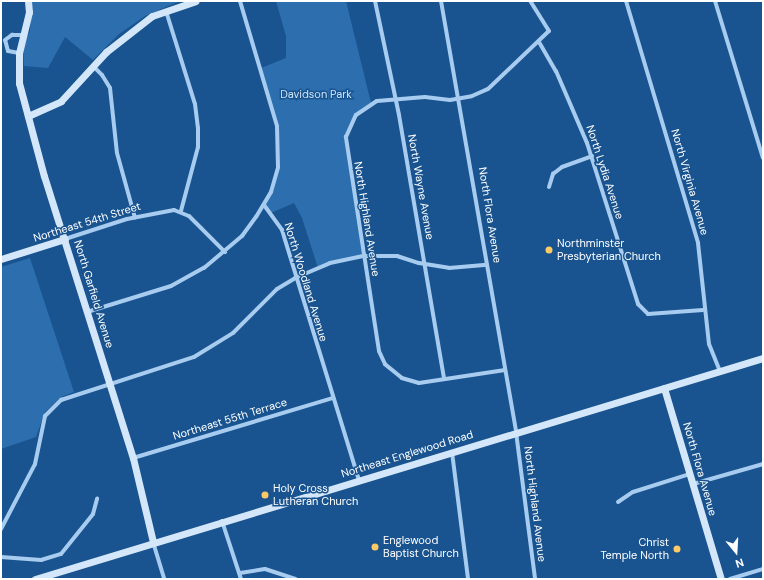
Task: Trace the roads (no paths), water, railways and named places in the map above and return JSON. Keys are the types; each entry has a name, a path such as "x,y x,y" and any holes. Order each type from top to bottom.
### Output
{"street":[{"name":"North Garfield Avenue","path":"28,1 27,19 22,35 19,53 19,83 65,239 133,458 153,542"},
{"path":"28,116 62,101 93,66 123,37 152,16 196,1"},
{"path":"88,312 181,281 204,268 225,252 249,227 264,205 276,177 278,156 277,126 240,1"},
{"name":"North Wayne Avenue","path":"375,1 396,99 444,378"},
{"name":"North Flora Avenue","path":"441,1 460,98 516,432"},
{"name":"North Highland Avenue","path":"444,378 414,382 402,378 389,369 379,351 346,150 348,131 352,120 365,106 376,100 425,97 444,100 460,98 488,89 539,42 549,30 530,1"},
{"name":"North Virginia Avenue","path":"626,1 698,244 704,285 703,310 711,353 720,371"},
{"path":"715,1 763,158"},
{"path":"166,10 195,104 198,128 198,147 181,211 189,216 225,252"},
{"path":"19,53 8,50 6,40 12,35 22,35"},
{"name":"North Lydia Avenue","path":"539,42 563,85 592,156 638,304 644,312 651,315 703,310"},
{"path":"93,66 102,75 110,88 117,153 135,218"},
{"path":"549,187 553,174 572,161 592,156"},
{"name":"North Woodland Avenue","path":"264,205 282,230 295,278 359,480"},
{"name":"Northeast 54th Street","path":"1,259 135,218 171,210 181,211"},
{"path":"1,529 35,464 47,413 61,400 110,383 186,360 204,351 233,333 263,301 295,278 330,263 364,256 398,256 425,264 461,268 487,265"},
{"name":"Northeast Englewood Road","path":"35,579 763,358"},
{"path":"444,378 505,370"},
{"name":"North Flora Avenue","path":"664,388 721,579"},
{"name":"Northeast 55th Terrace","path":"133,458 333,398"},
{"name":"North Highland Avenue","path":"516,432 535,579"},
{"path":"452,452 468,579"},
{"path":"693,484 763,464"},
{"path":"618,502 633,492 690,474"},
{"path":"1,557 41,560 61,554 93,514 97,499"},
{"path":"222,521 242,579"},
{"path":"153,542 164,579"},
{"path":"240,573 266,569 295,579"},
{"path":"730,579 763,569"}],"place":[{"name":"Northminster Presbyterian Church","path":"549,250"},
{"name":"Holy Cross Lutheran Church","path":"265,495"},
{"name":"Englewood Baptist Church","path":"375,547"},
{"name":"Christ Temple North","path":"677,549"}],"park label":[{"name":"Davidson Park","path":"316,94"}]}
